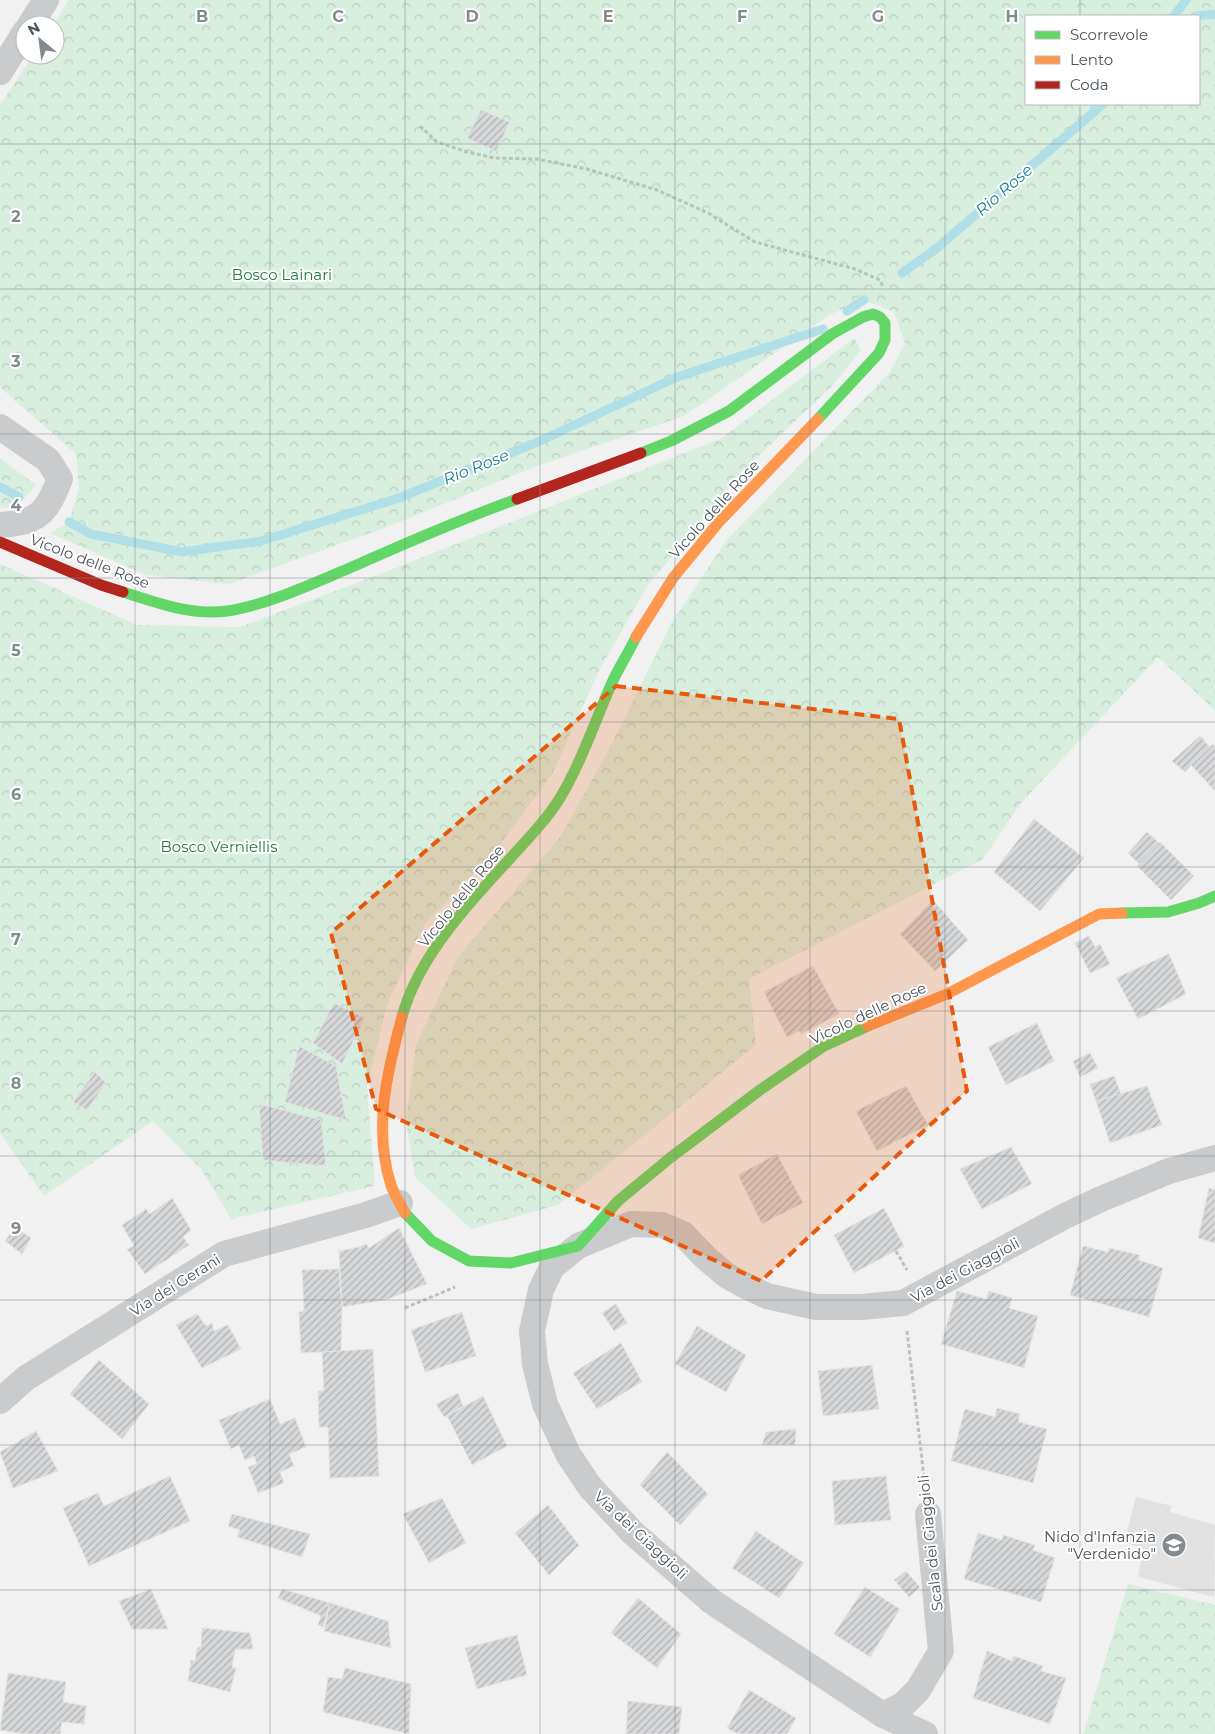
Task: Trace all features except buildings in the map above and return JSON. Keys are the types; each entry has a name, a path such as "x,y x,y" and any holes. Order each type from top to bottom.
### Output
{"street":[{"path":"36,15 46,0"},
{"path":"0,72 15,48"},
{"name":"Vicolo delle Rose","path":"0,542 101,585 174,607 189,610 226,611 260,603 328,577 462,519 630,458 671,440 729,411 832,334 863,317 873,314 880,317 885,323 885,340 879,353 831,406 718,523 673,578 654,606 611,685 577,766 560,798 540,826 461,915 434,950 416,981 399,1027 384,1095 382,1116 384,1152 391,1186 407,1216 432,1241 469,1261 511,1263 578,1246 618,1201 670,1158 760,1090 824,1046 947,994 1099,914 1168,912 1199,904 1215,896"},
{"path":"0,427 48,460 60,479 51,501 40,515 15,524 0,525"},
{"name":"Via dei Giaggioli","path":"926,1734 883,1715 711,1601 633,1532 590,1487 568,1454 546,1404 535,1364 532,1331 541,1290 552,1267 578,1246 630,1224 662,1225 683,1234 704,1257 726,1275 767,1296 816,1307 862,1308 903,1303 1065,1216 1101,1199 1169,1171 1215,1158"},
{"name":"Via dei Gerani","path":"0,1401 26,1378 224,1254 366,1215 400,1203"},
{"name":"Scala dei Giaggioli","path":"883,1715 903,1705 918,1690 941,1651 928,1514"}],"path":[{"path":"420,126 437,142 464,151 494,158 536,159 587,169 658,190 708,213 755,242 855,269 880,280 889,299 880,317"},
{"name":"Scala dei Giaggioli","path":"909,1346 928,1514"}],"highlighted area":[{"path":"616,686 899,719 967,1091 761,1281 376,1109 331,933"}],"shaded area":[{"name":"Nido d'Infanzia \"Verdenido\"","path":"1136,1497 1172,1506 1170,1512 1215,1525 1214,1597 1138,1577 1143,1549 1124,1542"}],"green space":[{"name":"Bosco Lainari","path":"69,0 1215,0 1215,710 1158,657 1021,803 983,859 749,979 756,1045 558,1205 471,1229 415,1177 406,1121 416,1045 458,957 561,836 608,751 671,624 726,541 890,372 905,343 894,312 863,300 829,315 684,416 537,466 387,527 228,584 146,575 50,533 69,522 79,488 76,454 0,387 0,105 26,65 65,65 65,15 59,15"},
{"name":"Bosco Verniellis","path":"854,338 861,350 834,384 743,471 648,585 601,667 552,774 500,845 424,925 387,1005 367,1086 375,1186 231,1219 201,1169 153,1121 44,1196 0,1133 0,564 137,625 240,627 388,571 722,438"},
{"path":"0,458 36,485 17,506 0,508"},
{"path":"1128,1584 1215,1605 1215,1734 1083,1734"}],"waterway":[{"name":"Rio Rose","path":"1175,15 1186,0"},
{"name":"Rio Rose","path":"1200,16 1215,14"},
{"name":"Rio Rose","path":"902,273 937,248 1102,105"},
{"name":"Rio Rose","path":"847,311 864,300"},
{"name":"Rio Rose","path":"69,522 91,534 182,552 261,541 396,499 538,442 677,377 823,329"},
{"name":"Rio Rose","path":"0,487 19,497"}],"traffic: fast":[{"path":"641,453 671,441 729,411 832,334 863,317 873,314 880,317 885,323 885,340 879,353 818,419"},
{"path":"123,592 161,604 200,612 227,611 242,608 290,593 434,531 517,499"},
{"path":"402,1017 419,975 444,935 474,898 541,824 560,798 581,757 613,681 636,637"},
{"path":"1122,913 1168,912 1215,896"},
{"path":"405,1213 432,1241 469,1261 511,1263 578,1246 618,1201 670,1158 760,1090 824,1046 868,1026"}],"traffic: slow":[{"path":"636,637 673,578 718,523 818,419"},
{"path":"868,1026 947,994 1099,914 1122,913"},
{"path":"402,1017 387,1080 384,1101 383,1143 392,1188 405,1213"}],"traffic: jam":[{"path":"517,499 641,453"},
{"path":"0,542 101,585 123,592"}],"place":[{"name":"Nido d'Infanzia \"Verdenido\"","path":"1174,1545"}]}
